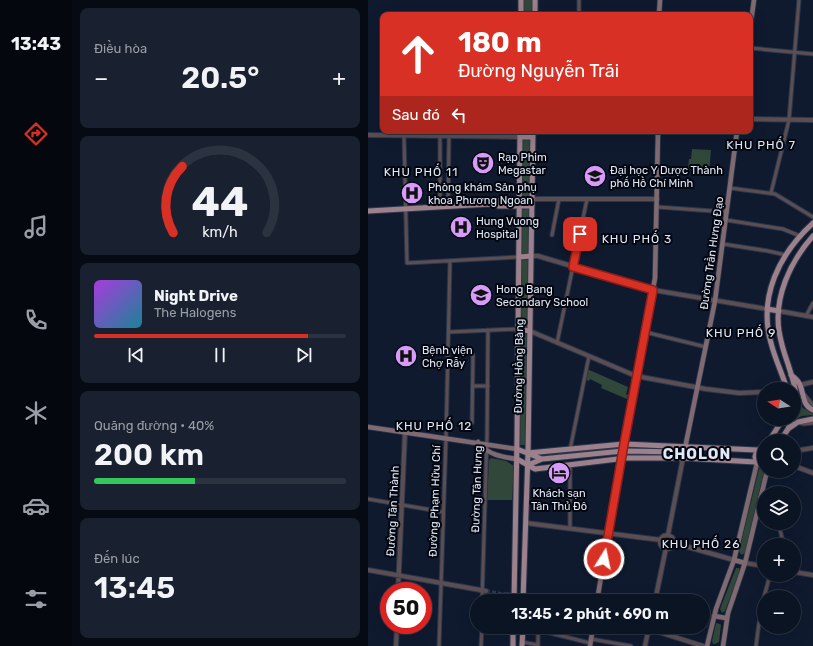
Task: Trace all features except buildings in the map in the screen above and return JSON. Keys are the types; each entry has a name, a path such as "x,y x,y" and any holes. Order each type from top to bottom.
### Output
{"main road":[{"path":"521,0 521,12"},
{"path":"535,0 535,12"},
{"path":"659,12 660,0"},
{"path":"752,12 754,0"},
{"path":"520,134 533,134"},
{"name":"Đường Hồng Bàng","path":"514,594 520,134"},
{"name":"Đường Hồng Bàng","path":"524,594 528,465 533,134"},
{"path":"598,594 636,376 656,274 658,134"},
{"name":"Đường Trần Hưng Đạo","path":"685,448 715,301 737,134"},
{"path":"490,204 496,201 532,199"},
{"path":"368,211 490,204 499,206 532,206"},
{"path":"509,206 519,215"},
{"path":"784,382 770,342 767,309 772,284 779,265 800,236 813,223"},
{"path":"793,382 780,337 779,311 784,284 795,262 813,236"},
{"path":"786,255 795,262"},
{"path":"519,257 531,256"},
{"path":"767,309 779,311"},
{"path":"518,329 530,331"},
{"path":"791,375 798,382"},
{"path":"801,388 806,405 813,410"},
{"path":"801,421 813,418"},
{"path":"785,434 789,426"},
{"path":"788,429 792,426"},
{"path":"368,427 478,442 517,449 542,459"},
{"path":"478,442 487,451 497,455 517,459 534,469 622,459 683,458 756,462"},
{"path":"528,453 624,444 679,446 685,448 757,450 755,456 756,462 734,560 714,616 707,646"},
{"path":"528,465 542,459 623,451 680,452 685,448"},
{"path":"683,458 685,448"},
{"path":"570,450 570,464"},
{"path":"680,452 683,458"},
{"path":"723,646 726,618 746,563 757,514"},
{"path":"516,522 526,523"},
{"path":"734,560 746,563"},
{"path":"714,616 726,618"},
{"path":"513,634 513,646"},
{"path":"522,644 523,634"}],"street":[{"path":"579,0 579,12"},
{"path":"771,193 789,120 799,0"},
{"path":"753,48 813,54"},
{"path":"753,119 813,120"},
{"path":"368,135 449,136 520,134"},
{"path":"404,136 407,263 519,257"},
{"path":"440,136 440,207"},
{"path":"448,206 449,136"},
{"path":"730,188 771,193 813,217"},
{"path":"532,199 657,199"},
{"path":"552,235 559,199"},
{"path":"557,342 587,199"},
{"path":"657,207 727,212"},
{"path":"726,220 783,229 800,236"},
{"path":"723,244 786,255"},
{"path":"531,256 538,256 653,290 767,309"},
{"name":"Đường Phạm Hữu Chí","path":"439,646 450,261"},
{"path":"806,316 813,303"},
{"path":"779,311 813,317"},
{"path":"449,332 518,329"},
{"name":"Đường Tân Hưng","path":"483,594 488,330"},
{"path":"530,331 636,376 697,388 739,393 757,392"},
{"path":"645,332 706,347"},
{"path":"472,355 472,423"},
{"path":"570,450 589,356"},
{"path":"801,385 813,382"},
{"path":"472,386 488,386"},
{"path":"802,392 813,405"},
{"path":"801,423 813,423"},
{"name":"Đường Tân Thành","path":"399,582 405,432"},
{"path":"801,449 813,448"},
{"path":"668,535 683,458"},
{"path":"570,464 570,528"},
{"path":"801,469 813,473"},
{"path":"368,499 443,512"},
{"path":"526,523 661,540"},
{"path":"661,540 664,536 668,535"},
{"path":"668,535 672,537 674,543"},
{"path":"661,540 661,545 666,548 671,547 674,543"},
{"path":"674,543 734,560"},
{"path":"656,594 666,548"},
{"path":"746,563 757,565"},
{"path":"368,570 484,591"},
{"path":"801,573 813,575"},
{"path":"396,646 397,634"},
{"path":"481,646 482,634"},
{"path":"522,644 538,645 538,634"},
{"path":"554,634 590,643 631,646"},
{"path":"645,646 648,634"},
{"path":"667,634 703,646"},
{"path":"756,646 757,634"}],"green space":[{"path":"524,0 532,0 532,12 523,12"},
{"path":"523,134 531,134 530,197 522,197"},
{"path":"692,149 711,150 709,173 688,169"},
{"path":"522,208 529,209 526,445 519,445"},
{"path":"587,369 628,387 626,394 628,395 627,399 601,388 602,385 590,379 589,381 585,379"},
{"path":"801,405 803,408 813,413 813,415 802,416"},
{"path":"491,458 506,461 514,466 512,500 487,500 489,460"},
{"path":"757,477 762,478 761,486 757,486 757,501 745,553 741,555 739,551"},
{"path":"736,568 739,568 740,571 725,611 722,613 720,609"},
{"path":"716,623 721,625 719,642 713,644 712,641"}],"tunnel":[{"path":"486,591 500,594"}],"place":[{"name":"Rạp Phim Megastar","path":"483,163"},
{"name":"Đại học Y Dược Thành phố Hồ Chí Minh","path":"595,176"},
{"name":"Phòng khám Sản phụ khoa Phương Ngoan","path":"412,193"},
{"name":"Hung Vuong Hospital","path":"461,227"},
{"name":"Hong Bang Secondary School","path":"481,295"},
{"name":"Bệnh viện Chợ Rẫy","path":"406,356"},
{"name":"Khách sạn Tân Thủ Đô","path":"559,473"}],"district":[{"name":"KHU PHỐ 7","path":"761,145"},
{"name":"KHU PHỐ 11","path":"421,172"},
{"name":"KHU PHỐ 3","path":"637,239"},
{"name":"KHU PHỐ 9","path":"741,333"},
{"name":"KHU PHỐ 12","path":"434,426"},
{"name":"CHOLON","path":"697,454"},
{"name":"KHU PHỐ 26","path":"701,544"}],"route":[{"path":"580,234 573,267 653,290 604,559"}]}
